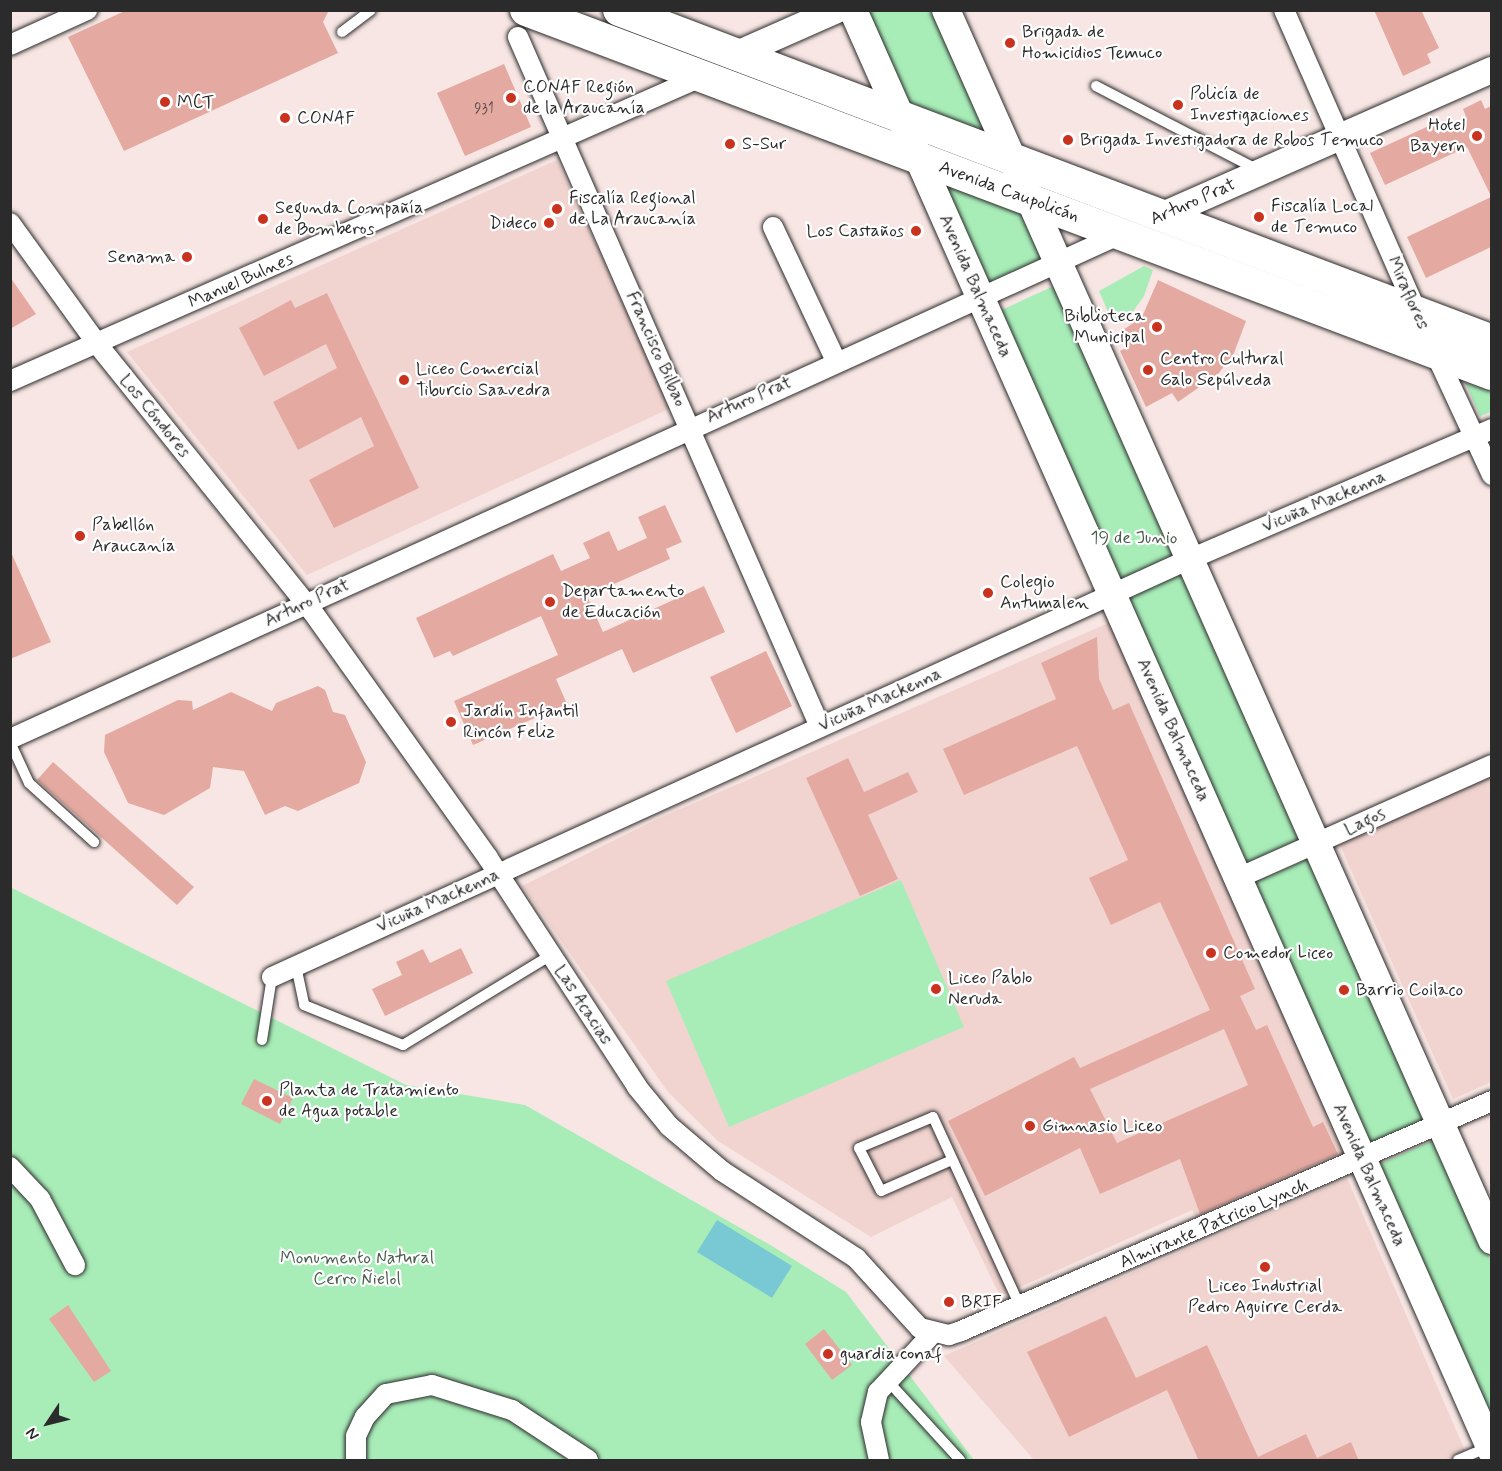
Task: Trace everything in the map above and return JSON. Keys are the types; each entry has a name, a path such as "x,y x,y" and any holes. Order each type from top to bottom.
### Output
{"main road":[{"name":"Avenida Caupolicán","path":"619,10 1011,159 1164,214 1491,341"},
{"name":"Avenida Balmaceda","path":"853,10 898,116 981,297 1491,1448"},
{"path":"946,10 1056,263 1317,843 1491,1240"},
{"name":"Avenida Caupolicán","path":"522,24 670,65 918,159 1027,197 1491,374"},
{"path":"670,65 709,64 735,55"}],"street":[{"path":"10,45 87,10"},
{"path":"735,55 837,10"},
{"name":"Miraflores","path":"1284,10 1435,353 1483,433 1491,475"},
{"name":"Francisco Bilbao","path":"522,24 562,137 820,727"},
{"name":"Arturo Prat","path":"10,741 690,427 1491,70"},
{"name":"Manuel Bulnes","path":"10,381 98,345 701,77"},
{"name":"Los Cóndores","path":"10,223 98,345 307,604"},
{"path":"773,227 836,361"},
{"name":"Vicuña Mackenna","path":"272,977 1190,559 1483,433"},
{"name":"Las Acacias","path":"307,604 499,874 637,1087 669,1126 722,1172 856,1258 889,1289 910,1318 933,1333"},
{"name":"Lagos","path":"1238,878 1491,765"},
{"name":"Almirante Patricio Lynch","path":"933,1333 949,1335 1020,1306 1363,1160 1491,1101"},
{"path":"10,1167 40,1199 75,1265"},
{"path":"879,1461 871,1422 886,1379 933,1333"},
{"path":"356,1461 356,1436 365,1417 386,1394 432,1385 512,1410 588,1461"}],"lane":[{"path":"342,32 371,10"},
{"path":"1096,86 1260,172"},
{"path":"10,741 29,783 94,842"},
{"path":"296,966 304,1005 403,1045 551,955"},
{"path":"262,1040 272,977"},
{"path":"952,1160 881,1191 859,1148 933,1117 1020,1306"},
{"path":"886,1379 960,1461"},
{"path":"1458,1461 1491,1448"}],"shaded area":[{"name":"Liceo Comercial Tiburcio Saavedra","path":"557,160 671,408 307,575 127,352"},
{"name":"Liceo Pablo Neruda","path":"1111,622 1352,1157 1199,1224 1192,1210 1000,1296 952,1197 871,1237 718,1141 668,1092 522,886 655,820"},
{"path":"1491,776 1491,1082 1453,1099 1339,843"},
{"name":"Liceo Industrial Pedro Aguirre Cerda","path":"1347,1178 1469,1460 1034,1460 944,1356"}],"green space":[{"path":"862,11 938,11 1001,150 902,111"},
{"path":"932,172 1022,203 1047,260 984,288"},
{"path":"1144,266 1153,270 1144,296 1132,313 1113,323 1099,291"},
{"name":"19 de Junio","path":"1058,284 1183,556 1115,587 995,313"},
{"path":"1465,382 1491,391 1491,412 1480,416"},
{"path":"1186,569 1307,839 1242,867 1124,600"},
{"path":"1312,857 1427,1119 1368,1146 1252,883"},
{"path":"901,880 964,1027 729,1127 666,981"},
{"name":"Monumento Natural Cerro Ñielol","path":"10,887 406,1085 525,1105 772,1246 846,1292 974,1460 11,1460"},
{"path":"1436,1139 1491,1261 1491,1424 1377,1165"}],"water":[{"path":"717,1220 792,1266 772,1298 697,1252"}],"building":[{"name":"MCT","path":"127,10 329,10 323,22 338,53 124,151 68,37"},
{"path":"1374,10 1421,10 1439,48 1427,54 1431,63 1403,76"},
{"path":"504,64 531,127 465,156 437,93"},
{"path":"1481,100 1485,109 1491,106 1491,196 1467,147 1385,185 1370,153 1433,124 1437,133 1467,119 1463,109"},
{"path":"1491,197 1491,247 1426,278 1407,237"},
{"path":"10,277 36,314 10,329"},
{"path":"1158,280 1246,321 1234,353 1218,374 1178,402 1172,393 1146,407 1120,351 1128,347 1120,332 1142,317"},
{"path":"327,293 419,488 334,528 309,480 374,446 361,417 298,450 273,402 337,368 326,344 264,376 239,328 291,300 295,308"},
{"path":"665,505 682,542 666,549 670,559 587,596 603,632 704,586 725,632 633,673 622,649 556,679 567,704 473,745 454,701 558,655 541,616 453,656 450,651 434,658 416,618 553,554 561,571 590,558 583,543 609,531 618,551 647,538 638,517"},
{"path":"10,550 51,642 10,659"},
{"path":"1097,637 1099,679 1113,710 1129,703 1255,989 1240,996 1256,1030 1267,1025 1313,1127 1323,1122 1338,1154 1200,1214 1180,1159 1100,1194 1080,1148 985,1196 948,1121 1074,1057 1080,1068 1210,1010 1160,902 1111,925 1089,878 1128,860 1077,746 964,795 943,749 1056,699 1041,663","holes":["1224,1029 1248,1085 1117,1143 1090,1089"]},
{"path":"766,651 792,706 736,733 710,677"},
{"path":"318,686 325,690 333,712 345,715 366,762 359,783 298,811 285,806 265,815 244,771 213,767 210,788 164,815 128,803 104,752 105,735 178,700 192,701 193,710 231,692 272,711 276,703"},
{"path":"848,758 864,792 908,772 918,792 868,815 898,879 860,896 806,778"},
{"path":"53,762 194,887 177,905 37,780"},
{"path":"461,948 473,973 385,1016 372,989 402,975 396,962 423,949 430,963"},
{"name":"Planta de Tratamiento de Agua potable","path":"254,1079 293,1098 280,1124 241,1104"},
{"path":"68,1305 111,1371 94,1382 49,1319"},
{"path":"1106,1316 1136,1378 1207,1345 1258,1457 1306,1434 1317,1458 1351,1442 1359,1461 1199,1461 1167,1390 1069,1437 1027,1352"},
{"name":"guardia conaf","path":"824,1329 852,1365 832,1380 805,1344"}],"place":[{"name":"Brigada de Homicidios Temuco","path":"1010,43"},
{"name":"CONAF Región de la Araucanía","path":"511,98"},
{"name":"MCT","path":"165,102"},
{"name":"Policía de Investigaciones","path":"1178,105"},
{"name":"CONAF","path":"285,118"},
{"name":"Hotel Bayern","path":"1477,136"},
{"name":"Brigada Investigadora de Robos Temuco","path":"1068,140"},
{"name":"S-Sur","path":"730,144"},
{"name":"Fiscalía Regional de La Araucanía","path":"557,209"},
{"name":"Fiscalía Local de Temuco","path":"1259,217"},
{"name":"Segunda Compañía de Bomberos","path":"263,219"},
{"name":"Dideco","path":"549,223"},
{"name":"Los Castaños","path":"916,231"},
{"name":"Senama","path":"187,257"},
{"name":"Biblioteca Municipal","path":"1157,327"},
{"name":"Centro Cultural Galo Sepúlveda","path":"1148,370"},
{"name":"Liceo Comercial Tiburcio Saavedra","path":"404,380"},
{"name":"Pabellón Araucanía","path":"80,536"},
{"name":"Colegio Antumalen","path":"988,593"},
{"name":"Departamento de Educación","path":"550,602"},
{"name":"Jardín Infantil Rincón Feliz","path":"451,722"},
{"name":"Comedor Liceo","path":"1211,953"},
{"name":"Liceo Pablo Neruda","path":"936,989"},
{"name":"Barrio Coilaco","path":"1344,990"},
{"name":"Planta de Tratamiento de Agua potable","path":"267,1101"},
{"name":"Gimnasio Liceo","path":"1030,1126"},
{"name":"Liceo Industrial Pedro Aguirre Cerda","path":"1265,1267"},
{"name":"BRIF","path":"949,1302"},
{"name":"guardia conaf","path":"828,1354"}]}
